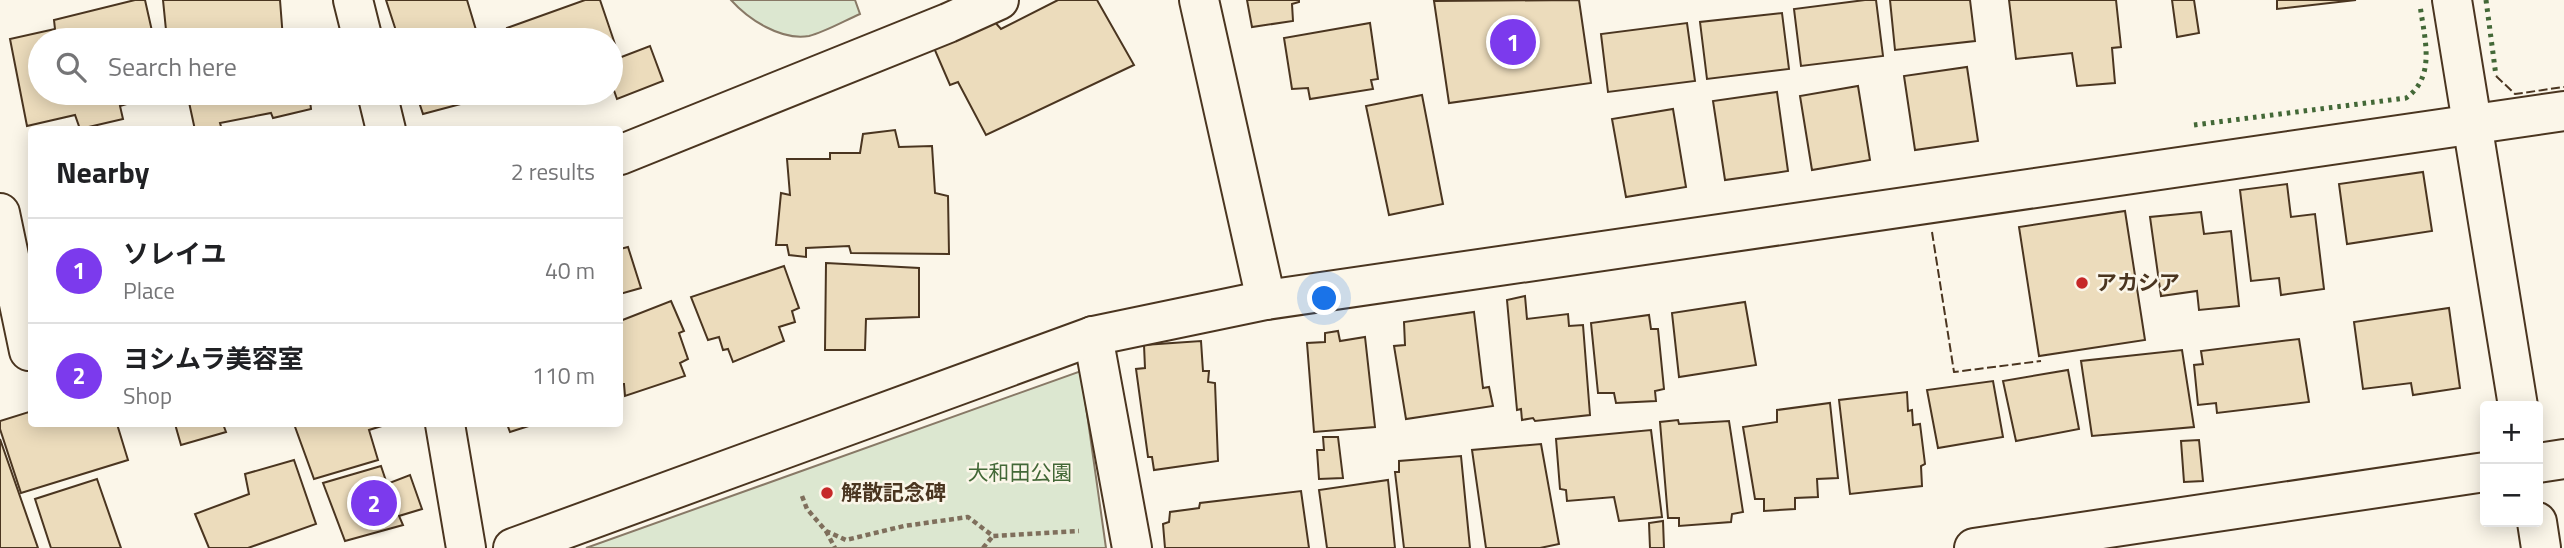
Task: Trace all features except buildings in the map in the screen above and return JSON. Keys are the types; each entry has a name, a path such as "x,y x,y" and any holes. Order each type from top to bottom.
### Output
{"street":[{"path":"353,0 360,28"},
{"path":"623,154 999,0"},
{"path":"1199,0 1266,300"},
{"path":"2452,0 2517,401"},
{"path":"380,105 385,126"},
{"path":"513,548 1093,336 1266,300 2564,111"},
{"path":"0,213 20,354"},
{"path":"1093,336 1130,536"},
{"path":"446,427 466,548"},
{"path":"2543,462 2564,459"},
{"path":"1974,548 2480,472"},
{"path":"2538,527 2541,548"}],"path":[{"path":"786,448 807,509 826,531 835,548"},
{"path":"826,531 846,540 904,526 968,517 993,537 1103,529 1130,536"},
{"path":"984,548 993,537"}],"green space":[{"path":"731,0 855,0 860,14 815,34 798,37 766,27"},
{"name":"大和田公園","path":"1081,371 1106,548 586,548"}],"hedge":[{"path":"2486,0 2496,76"},
{"path":"2194,125 2406,98 2416,89 2425,67 2426,43 2420,5"}],"fence":[{"path":"2496,76 2515,94 2564,87"},
{"path":"1932,232 1954,372 2041,361"}],"place":[{"name":"ソレイユ","path":"1513,42"},
{"name":"アカシア","path":"2082,283"},
{"name":"解散記念碑","path":"827,493"},
{"name":"ヨシムラ美容室","path":"374,503"}]}
